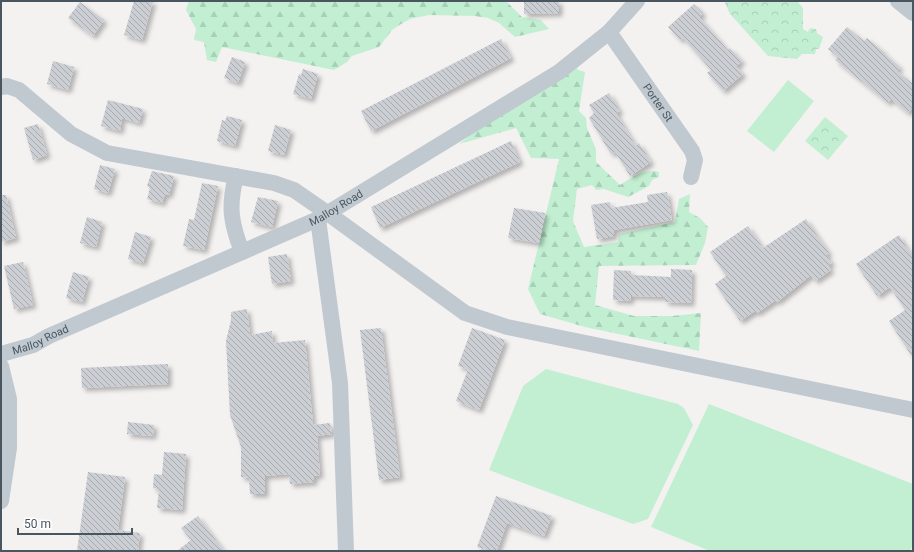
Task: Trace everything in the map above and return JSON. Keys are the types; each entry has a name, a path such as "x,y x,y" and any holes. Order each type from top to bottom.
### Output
{"lane":[{"name":"Malloy Road","path":"1,354 33,345 49,336 323,216 559,72 609,32 637,1"},
{"path":"898,1 913,13"},
{"name":"Porter St","path":"609,32 692,151 695,160 691,176"},
{"path":"1,87 8,86 19,90 71,134 107,153 274,183 294,190 323,216 465,313 507,327 913,410"},
{"path":"236,176 231,209 232,223 242,252"},
{"path":"323,216 340,383 346,551"},
{"path":"1,366 9,399 9,448 1,501"}],"green space":[{"path":"189,1 506,1 522,17 541,20 549,29 515,37 499,23 488,18 475,16 429,15 410,19 401,24 392,30 379,47 352,56 347,62 334,70 222,47 216,62 207,60 204,42 194,40 196,29 186,10"},
{"path":"727,1 797,1 803,8 803,29 808,32 810,28 816,29 817,33 823,37 819,49 816,49 815,54 802,54 797,59 768,56 730,14 725,3"},
{"path":"576,65 578,70 585,72 579,111 586,118 587,128 596,149 596,162 620,185 633,177 649,171 659,172 659,177 652,180 649,186 628,197 604,189 596,190 592,185 577,189 573,221 584,247 618,242 619,234 675,222 679,199 690,194 689,212 700,218 708,227 705,243 696,265 599,266 595,305 634,316 672,316 701,313 699,351 585,327 540,314 528,289 559,159 531,158 516,128 459,144 491,120"},
{"path":"788,80 814,101 774,152 747,131"},
{"path":"825,117 848,136 828,160 805,141"},
{"path":"546,369 678,404 684,408 693,425 648,519 633,524 489,470 523,386"},
{"path":"709,404 913,484 913,545 910,551 710,551 651,527"}],"building":[{"path":"134,1 153,1 142,40 124,35"},
{"path":"524,1 559,1 559,13 524,14"},
{"path":"80,2 104,20 93,36 68,18"},
{"path":"694,4 703,13 699,17 728,50 730,48 742,61 736,66 743,74 723,91 707,73 711,70 683,38 680,40 668,27"},
{"path":"847,27 864,41 867,38 884,52 900,67 897,71 913,84 913,107 908,113 891,99 888,103 835,60 838,57 828,49"},
{"path":"501,39 511,58 371,131 361,111"},
{"path":"232,57 245,62 238,83 224,78"},
{"path":"53,61 74,67 68,90 47,84"},
{"path":"303,69 318,74 311,99 293,94 299,74 301,75"},
{"path":"609,93 620,111 616,113 636,146 639,143 651,162 630,176 615,152 611,154 589,118 594,113 589,105"},
{"path":"108,100 143,109 139,123 122,118 120,131 101,126"},
{"path":"227,116 242,120 235,146 217,141 222,120 225,121"},
{"path":"38,124 47,155 33,160 24,128"},
{"path":"275,125 291,130 284,155 268,151"},
{"path":"511,141 520,162 380,228 371,207"},
{"path":"100,165 115,169 108,193 94,189"},
{"path":"152,171 174,176 169,195 165,194 162,203 147,199 150,188 147,186"},
{"path":"202,183 218,186 204,250 183,246 189,219 194,220"},
{"path":"667,192 672,220 614,230 614,236 597,239 591,205 610,202 611,208 648,202 647,195"},
{"path":"1,195 6,195 16,238 1,242"},
{"path":"258,197 278,201 272,227 251,222"},
{"path":"514,208 545,213 539,243 508,238"},
{"path":"87,217 102,222 96,247 80,243"},
{"path":"806,219 829,253 826,255 832,263 828,265 831,270 815,281 811,275 777,302 776,300 757,313 755,311 740,321 715,284 726,276 710,252 748,226 763,248"},
{"path":"135,232 151,237 143,263 128,259"},
{"path":"899,235 913,257 913,358 889,321 905,310 890,287 877,296 856,264"},
{"path":"287,254 291,281 272,284 268,257"},
{"path":"23,262 33,305 14,309 4,266"},
{"path":"671,269 692,270 691,303 665,302 665,297 631,296 630,301 613,300 614,270 631,271 631,275 671,277"},
{"path":"73,272 89,277 82,302 66,298"},
{"path":"247,309 250,335 272,331 273,343 305,340 313,425 330,423 332,434 317,436 320,475 314,476 314,482 290,484 289,474 265,476 265,494 250,494 249,478 241,477 241,447 230,415 226,341 231,320 231,312"},
{"path":"381,328 400,477 379,480 360,330"},
{"path":"472,328 505,340 479,410 456,401 468,369 458,366"},
{"path":"168,364 168,384 82,388 81,368"},
{"path":"128,422 154,425 153,436 127,434"},
{"path":"164,452 186,454 182,510 157,508 159,489 153,488 154,474 162,475"},
{"path":"88,472 125,477 118,530 140,533 138,551 77,551"},
{"path":"496,496 552,516 544,536 507,523 497,551 490,551 477,547"},
{"path":"198,516 224,551 177,551 191,540 181,528"}]}
